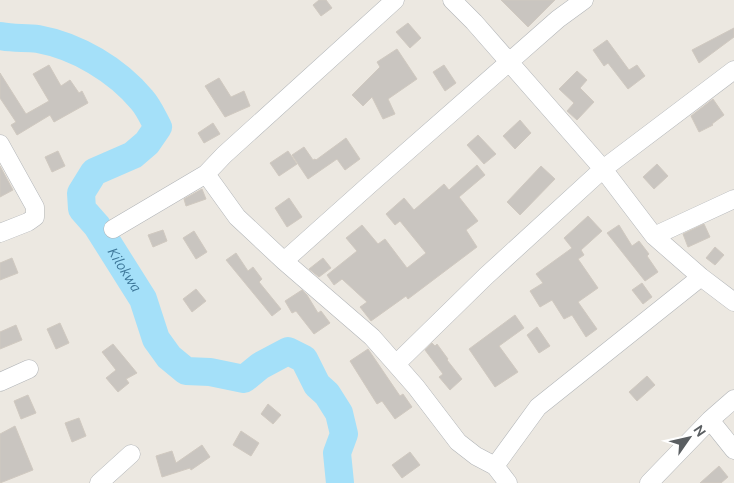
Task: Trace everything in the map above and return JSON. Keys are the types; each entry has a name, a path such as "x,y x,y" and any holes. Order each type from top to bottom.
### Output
{"street":[{"path":"113,229 206,174 231,148 395,0"},
{"path":"452,0 603,169 654,236 701,277 734,302"},
{"path":"284,261 558,19 584,0"},
{"path":"396,364 486,276 603,169 734,70"},
{"path":"0,144 35,207 35,217 28,222 0,233"},
{"path":"206,174 237,217 284,261 372,337 416,386 458,442 476,456 495,466 508,483"},
{"path":"654,236 734,199"},
{"path":"495,466 538,407 701,277"},
{"path":"0,382 29,369"},
{"path":"649,483 710,420 734,399"},
{"path":"710,420 734,450"},
{"path":"99,483 130,454"}],"building":[{"path":"319,0 326,0 332,8 321,16 313,5"},
{"path":"501,0 555,0 528,27"},
{"path":"408,23 421,38 410,48 396,32"},
{"path":"734,28 734,37 699,63 692,50"},
{"path":"607,40 629,70 637,65 645,76 628,89 608,63 604,66 593,50"},
{"path":"397,49 417,79 388,99 395,114 383,119 372,97 363,106 352,95 380,67 377,62"},
{"path":"49,65 61,86 70,80 79,93 82,91 88,103 54,122 50,115 17,135 11,125 16,122 0,98 0,73 26,114 49,101 33,74"},
{"path":"444,65 456,83 445,91 433,72"},
{"path":"577,71 587,80 580,88 594,102 577,120 567,111 574,103 559,89"},
{"path":"219,78 231,97 244,91 250,106 225,117 205,86"},
{"path":"713,99 724,115 713,125 699,132 691,116"},
{"path":"520,120 531,133 515,149 503,136"},
{"path":"213,123 220,134 204,143 198,133"},
{"path":"478,135 496,154 484,164 467,145"},
{"path":"346,138 360,159 345,170 337,159 308,179 292,155 304,147 313,160 316,160"},
{"path":"58,151 65,166 52,172 45,157"},
{"path":"288,151 297,164 279,176 270,163"},
{"path":"657,164 668,176 654,189 643,177"},
{"path":"477,165 485,175 459,197 478,221 466,230 477,247 408,299 406,296 371,321 360,307 367,302 342,279 334,285 327,275 357,251 346,238 362,225 378,244 385,239 407,268 426,253 400,221 395,225 386,214 404,198 414,210 444,184 449,190"},
{"path":"0,166 13,190 0,197"},
{"path":"541,166 555,179 520,215 507,202"},
{"path":"202,189 206,199 186,206 184,199"},
{"path":"289,198 302,217 287,227 275,208"},
{"path":"588,216 602,231 581,250 584,255 578,259 598,288 578,302 597,329 586,337 572,315 564,319 552,300 540,307 530,291 543,283 536,274 572,248 564,238"},
{"path":"704,224 710,237 688,247 683,234"},
{"path":"619,225 632,246 639,241 649,254 647,256 658,272 645,281 607,233"},
{"path":"163,230 167,241 153,247 148,235"},
{"path":"194,231 207,252 196,259 183,238"},
{"path":"715,247 724,255 715,265 706,258"},
{"path":"236,253 248,271 253,267 262,279 259,282 281,309 272,316 226,260"},
{"path":"12,258 18,273 0,280 0,263"},
{"path":"323,258 331,268 319,277 309,269"},
{"path":"642,283 652,297 643,304 632,290"},
{"path":"196,289 206,301 192,312 183,299"},
{"path":"302,290 318,313 321,311 330,323 314,334 296,311 292,313 285,301"},
{"path":"515,315 524,328 499,346 518,372 495,387 469,349"},
{"path":"60,323 69,343 56,349 47,329"},
{"path":"16,325 22,340 0,349 0,332"},
{"path":"537,327 550,346 539,353 527,335"},
{"path":"432,343 435,346 437,344 462,379 450,390 439,377 443,374 425,350"},
{"path":"113,344 137,373 126,379 129,383 118,392 106,378 116,370 102,352"},
{"path":"368,349 400,396 403,394 412,407 395,419 382,401 377,404 350,361"},
{"path":"647,376 655,385 637,401 629,392"},
{"path":"28,395 36,413 21,419 14,401"},
{"path":"268,404 281,415 273,424 261,414"},
{"path":"79,418 86,436 72,442 65,423"},
{"path":"15,426 33,470 0,483 0,434"},
{"path":"241,431 259,443 251,456 233,445"},
{"path":"202,445 210,457 191,470 190,468 162,477 156,456 172,451 176,463"},
{"path":"410,452 420,465 402,478 392,465"},
{"path":"719,466 728,477 721,483 700,483"}],"waterway":[{"name":"Kilokwa","path":"0,36 53,42 81,53 121,79 144,103 158,127 147,143 133,155 94,172 81,193 82,209 97,226 143,299 156,339 169,357 186,371 210,372 244,379 260,366 288,351 304,359 317,385 327,394 339,413 344,434 337,453 340,483"}]}
